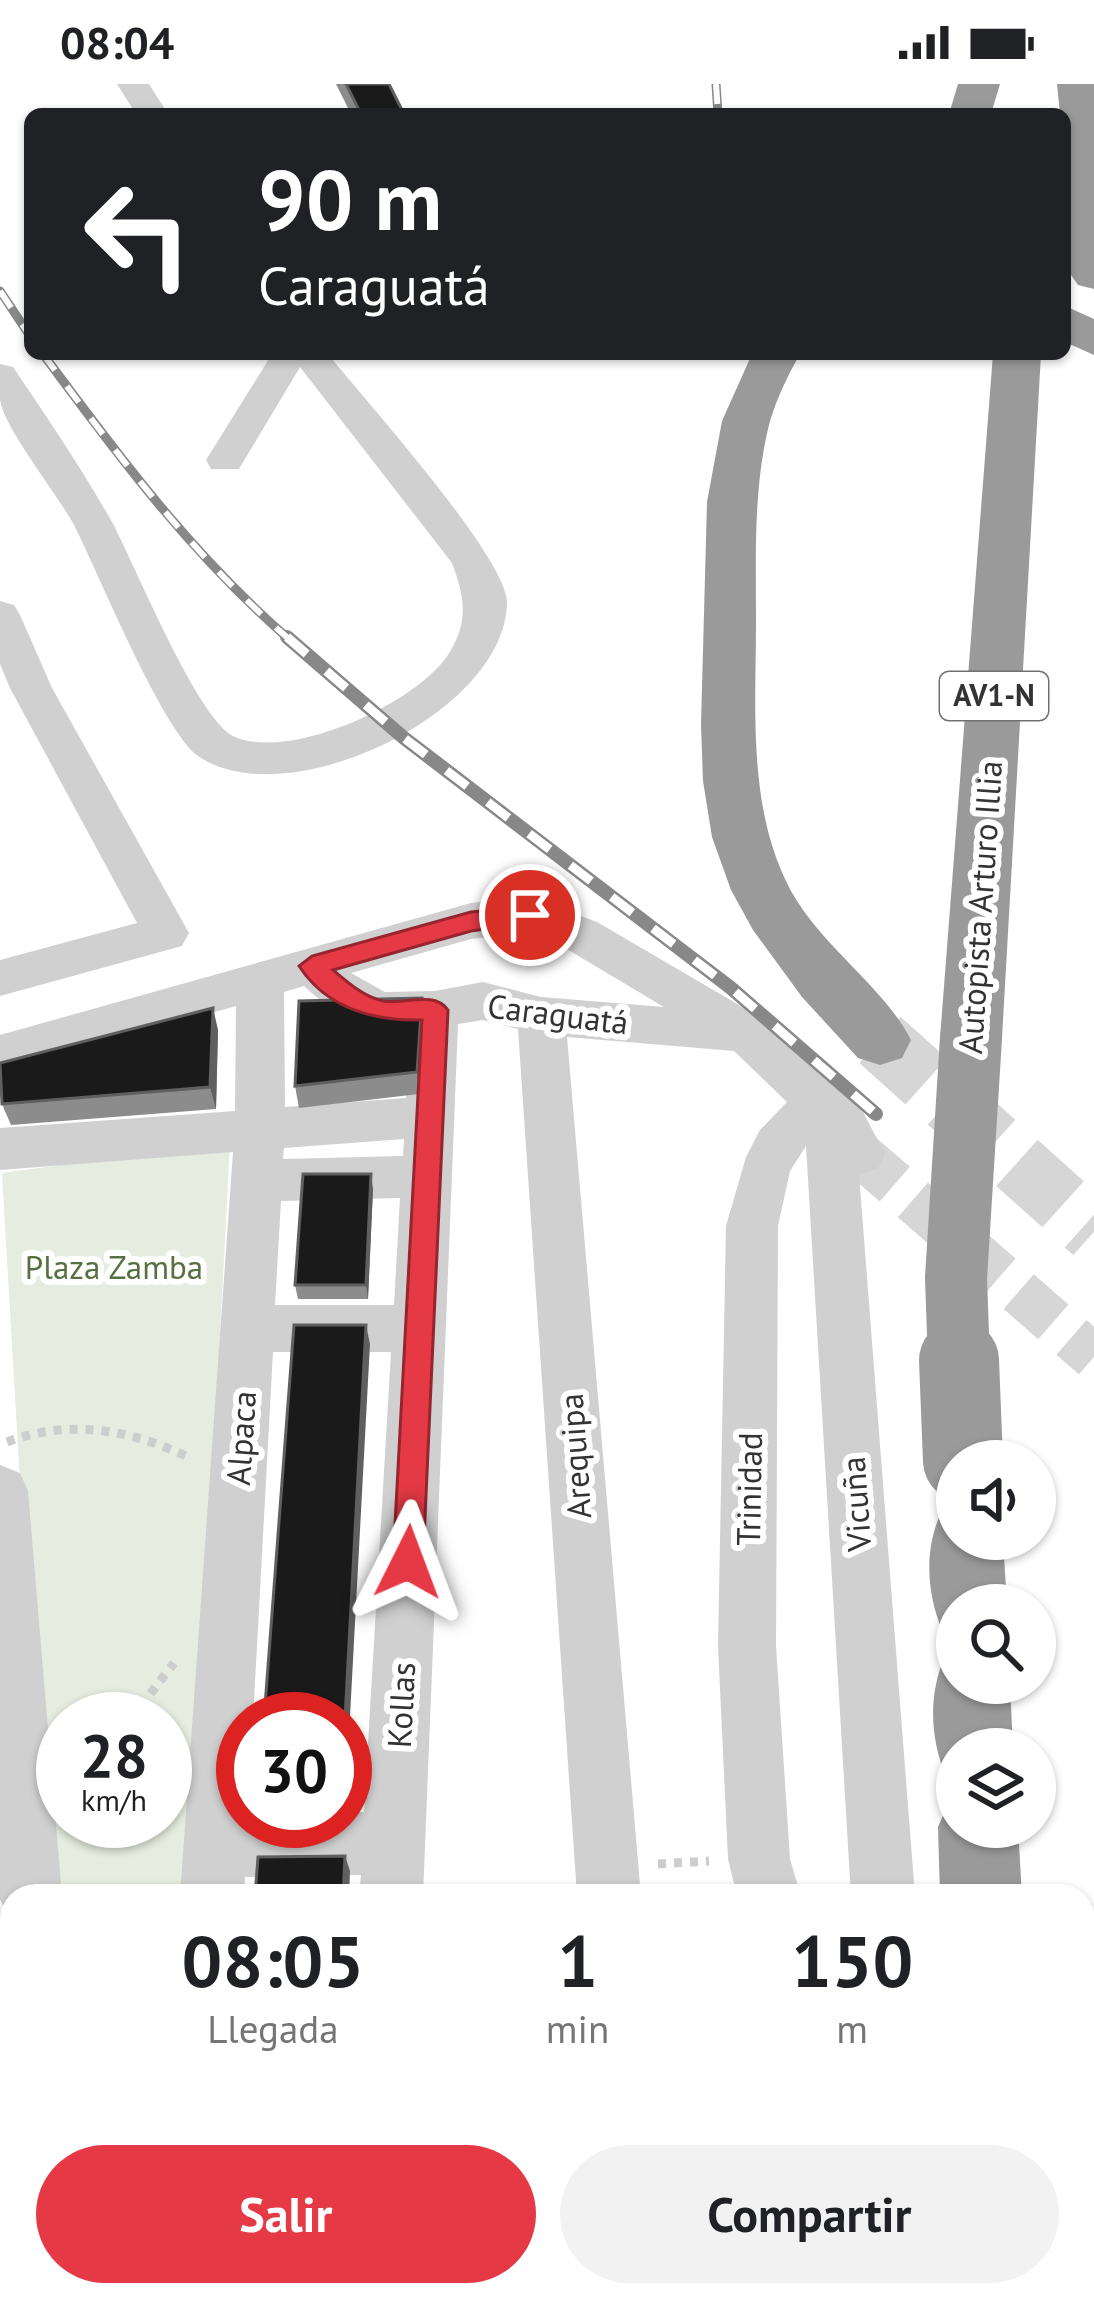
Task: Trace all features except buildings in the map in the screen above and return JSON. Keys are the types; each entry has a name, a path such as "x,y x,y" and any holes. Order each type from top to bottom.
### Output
{"highway":[{"path":"1078,84 1094,274"},
{"path":"773,360 746,420 734,495 729,557 729,777 742,837 764,893 812,965 880,1040"},
{"name":"Autopista Arturo Illia","path":"962,1440 956,1278 1017,360"},
{"path":"979,1848 980,1884"}],"street":[{"path":"225,460 286,360"},
{"path":"0,375 91,520 185,710 212,744 253,761 352,743 406,711 454,676 464,663 473,650 487,601 471,560 314,360"},
{"path":"0,615 31,688 166,933 0,978"},
{"path":"0,1054 471,921 530,915 581,935 746,1033 836,1124"},
{"name":"Caraguatá","path":"286,973 380,1011 435,1010 483,1001 541,1016 746,1033"},
{"name":"Alpaca","path":"214,1871 259,1155 286,973"},
{"name":"Kollas","path":"393,1869 435,1010"},
{"name":"Arequipa","path":"541,1016 608,1881"},
{"path":"259,1155 430,1117"},
{"name":"Trinidad","path":"764,1877 747,1646 752,1226 765,1161 789,1128 836,1124"},
{"name":"Vicuña","path":"836,1124 882,1884"},
{"path":"0,1149 259,1155 428,1176"},
{"path":"248,1328 420,1329"},
{"path":"0,1491 28,1884"},
{"path":"214,1871 393,1869"}],"path":[{"path":"0,1445 54,1426 109,1432 173,1449 238,1484"},
{"path":"608,1881 764,1877"}],"green space":[{"name":"Plaza Zamba","path":"230,1142 192,1884 43,1884 41,1848 192,1848 192,1692 36,1692 36,1758 2,1173"}],"tunnel":[{"path":"880,1040 1094,1232"},
{"path":"860,1154 1094,1357"}],"railway":[{"path":"716,84 718,108"},
{"path":"0,291 24,327"},
{"path":"48,360 189,540 290,640"},
{"path":"287,637 404,738 731,988 876,1114"}],"route":[{"path":"408,1562 435,1010 380,1011 343,994 312,966 471,921 530,915"}]}
